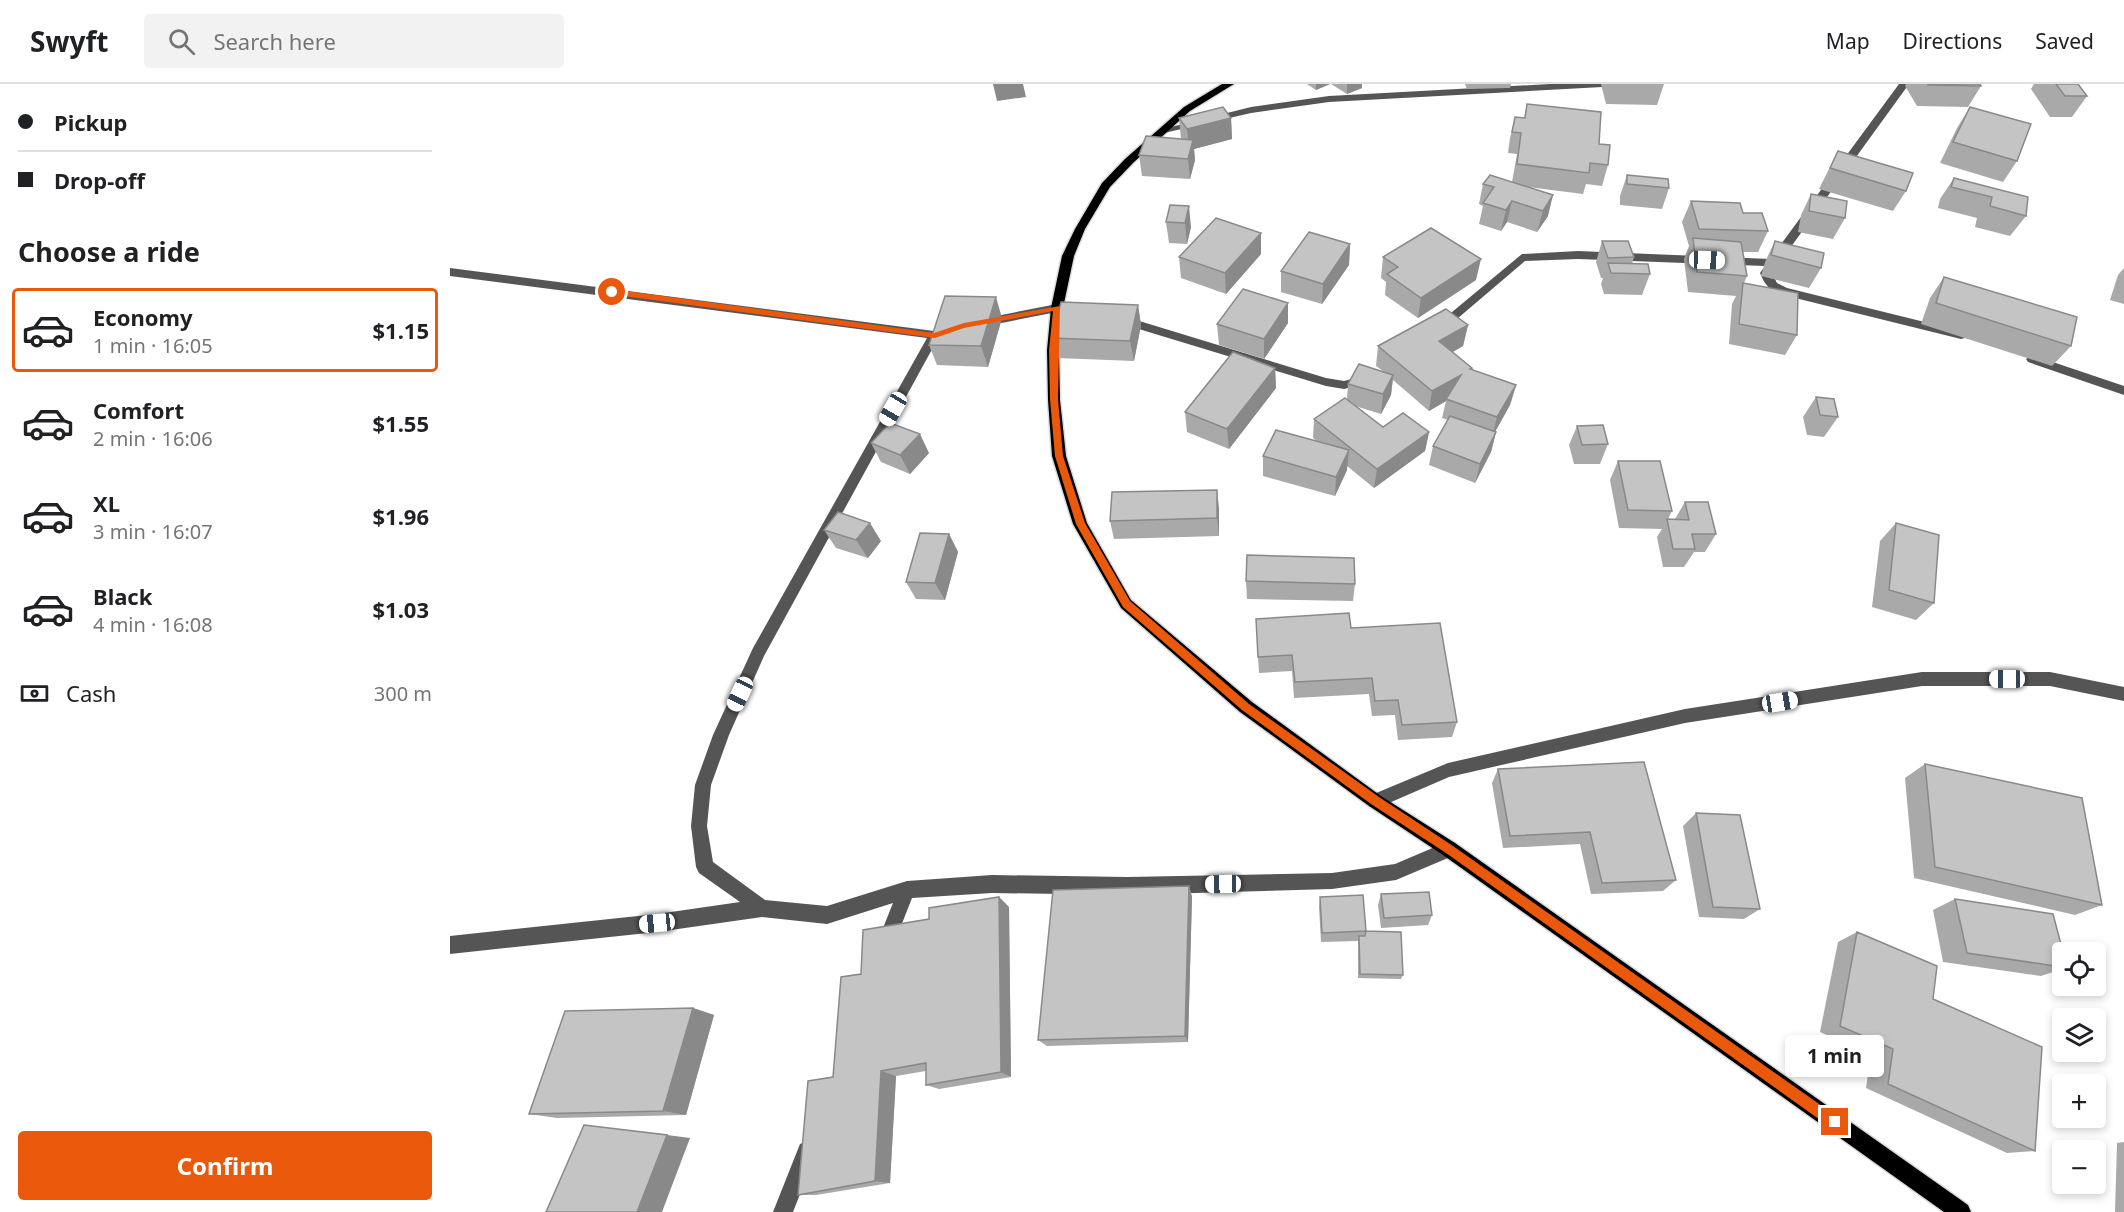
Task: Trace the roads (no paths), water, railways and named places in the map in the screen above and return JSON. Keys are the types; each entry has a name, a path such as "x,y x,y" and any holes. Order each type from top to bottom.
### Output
{"main road":[{"path":"1229,84 1187,109 1106,185 1080,228 1068,256 1057,308 1053,350 1059,456 1080,524 1126,604 1246,707 1375,801 1449,849 1960,1212"}],"street":[{"path":"1164,130 1251,110 1329,99 1602,84"},
{"path":"1904,84 1766,273 1768,283 1777,290 1970,337"},
{"path":"1426,338 1522,258 1578,255 1773,263"},
{"path":"450,272 935,335 958,327 1057,308 1080,312"},
{"path":"1107,316 1326,382 1344,385 1369,379 1377,374"},
{"path":"762,908 705,867 699,826 703,785 721,735 758,654 853,479 935,335"},
{"path":"2025,356 2124,391"},
{"path":"1375,801 1448,770 1685,716 1922,679 2050,679 2124,693"},
{"path":"450,945 657,923 762,908 827,915 907,890 992,884 1127,886 1332,881 1396,872 1449,849"},
{"path":"881,957 907,890"},
{"path":"783,1212 813,1134"}]}
